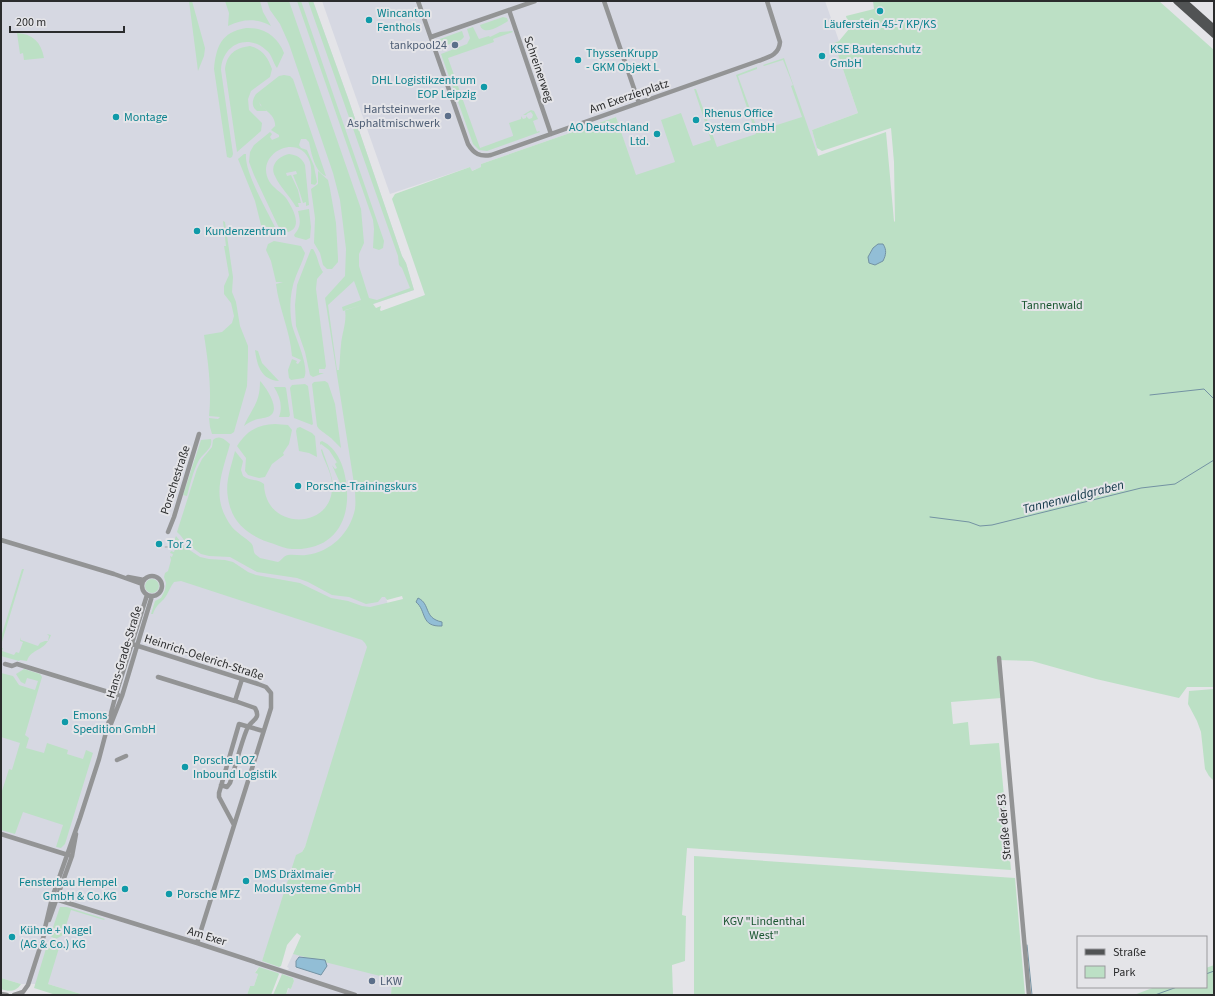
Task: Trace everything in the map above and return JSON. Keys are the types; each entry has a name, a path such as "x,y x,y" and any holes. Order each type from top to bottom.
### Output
{"main road":[{"path":"1176,1 1214,35"},
{"path":"1184,1 1214,28"}],"street":[{"path":"418,1 431,37 535,1"},
{"path":"604,1 640,103"},
{"name":"Am Exerzierplatz","path":"431,37 468,144 475,153 483,156 640,103 774,54 779,48 778,34 767,1"},
{"name":"Schreinerweg","path":"509,10 551,134"},
{"name":"Porschestraße","path":"168,532 200,434"},
{"path":"1,540 143,582"},
{"path":"148,577 153,577 160,582 161,588 160,591 150,595 143,590 143,582 148,577"},
{"name":"Hans-Grade-Straße","path":"99,759 116,694 150,595"},
{"name":"Hans-Grade-Straße","path":"14,995 23,992 28,985 99,759 122,696 150,595"},
{"name":"Heinrich-Oelerich-Straße","path":"132,644 242,678 266,687 271,693 271,708 197,943"},
{"name":"Straße der 53","path":"998,658 1030,995"},
{"path":"5,664 12,666 17,664 122,696"},
{"path":"158,677 252,706 256,710 256,719 248,726 230,783 227,787 221,785"},
{"path":"235,701 242,678"},
{"path":"234,825 219,797 221,785 239,724 264,731"},
{"path":"117,760 126,756"},
{"path":"1,834 69,855"},
{"name":"Am Exer","path":"54,899 197,943 355,995"},
{"path":"1,994 7,995"}],"shaded area":[{"path":"1,1 313,1 402,256 406,263 414,290 351,312 373,543 392,622 302,852 262,961 288,970 289,968 287,967 293,954 333,958 392,979 391,995 286,995 289,988 291,989 294,981 293,978 259,967 255,973 258,974 254,986 250,986 247,995 84,995 48,984 21,984 1,978"},
{"path":"322,1 825,1 839,41 834,43 858,113 812,130 818,156 649,216 616,117 481,164 482,167 471,171 470,167 390,194"}],"green space":[{"path":"189,1 192,1 205,48 204,56 198,71"},
{"path":"225,1 260,1 263,12 271,26 266,23 250,20 228,26 229,13"},
{"name":"Tannenwald","path":"267,1 289,1 361,209 364,243 359,254 359,266 369,298 377,300 410,288 402,268 399,265 398,256 308,1 313,1 402,256 406,263 414,290 373,304 376,308 381,306 381,311 425,295 392,199 395,194 470,167 472,171 481,167 481,164 616,117 636,175 675,162 661,120 681,113 693,146 711,140 694,89 696,89 717,147 756,134 736,75 757,67 757,69 738,76 758,131 802,117 791,86 793,85 783,60 764,66 763,65 784,58 818,156 886,132 895,222 894,162 891,128 822,151 817,148 812,130 858,113 834,43 839,41 849,29 846,16 874,9 873,1 1159,1 1214,50 1214,687 1187,687 1179,698 1096,679 1032,661 997,660 1001,698 951,702 953,724 968,722 970,745 999,743 1011,870 687,848 682,915 686,916 685,961 672,965 673,995 391,995 392,979 293,954 301,936 297,933 287,945 281,966 279,967 262,961 296,855 302,852 305,847 367,647 362,640 181,581 174,582 165,597 156,607 153,614 151,614 155,601 161,598 165,590 166,583 164,577 165,573 168,571 171,560 170,556 172,557 173,554 170,553 171,551 174,552 177,543 174,541 176,536 185,547 200,557 233,562 248,572 256,575 300,583 331,598 348,601 362,606 370,607 403,599 402,596 387,600 385,597 382,597 378,602 366,604 349,597 332,595 308,582 297,578 257,572 230,557 201,554 186,543 177,532 197,469 202,459 212,447 213,440 216,438 222,438 230,444 221,476 221,506 232,527 251,543 255,554 260,558 278,562 288,555 306,555 324,550 338,540 344,533 349,526 355,509 355,490 325,298 345,276 346,249 340,200 333,173 289,44 280,24 270,10","holes":["354,281 361,300 342,307 343,311 345,310 345,323 339,370 337,370 328,305"]},
{"path":"297,1 301,1 384,241 383,248 379,250 373,248 373,220"},
{"path":"503,17 507,18 508,21 493,29 485,30 480,25"},
{"path":"473,27 479,39 490,37 500,32 513,32 493,39 494,42 448,58 480,148 513,136 509,123 521,119 521,116 523,119 526,118 526,116 529,119 532,118 533,115 531,112 523,115 531,110 534,111 538,119 533,121 537,132 540,132 487,151 479,150 473,144 441,54 467,44 470,38 467,29"},
{"path":"246,28 259,29 270,34 278,42 284,53 277,68 268,52 259,45 251,42 244,42 231,48 222,61 221,70 233,154 230,158 227,157 214,69 216,54 221,42 231,33"},
{"path":"462,31 464,37 461,40 439,48 438,43 440,39"},
{"path":"17,33 32,37 41,47 44,58 24,60 23,53 20,54"},
{"path":"250,46 255,47 264,54 272,69 270,77 251,91 248,99 249,110 262,123 261,131 237,152 225,69 228,59 236,50"},
{"path":"279,76 290,76 293,79 326,176 316,167 309,142 306,139 301,139 299,145 301,148 307,150 314,166 317,182 315,185 311,184 310,162 305,153 297,148 289,147 280,149 268,162 266,171 269,181 286,198 295,216 295,226 288,232 279,228 249,162 250,152 254,145 270,132 272,134 270,137 272,140 279,137 279,135 271,130 275,126 275,123 267,111 257,111 254,107 253,101 256,94"},
{"path":"246,154 246,162 262,203 276,229 275,234 268,234 262,229 255,201 238,159"},
{"path":"289,154 299,157 305,165 309,205 306,206 306,202 303,203 293,175 297,174 296,171 286,173 287,176 291,175 298,190 301,203 298,203 299,207 296,207 279,184 273,172 276,162 285,155"},
{"path":"318,171 328,180 336,223 338,262 332,269 327,269 323,265 320,253 314,243 315,218 311,189 318,184"},
{"path":"309,209 311,227 310,238 306,240 295,237 294,235 300,223 298,211"},
{"path":"223,221 225,222 233,277 232,292 236,302 240,326 248,346 247,386 234,432 231,434 212,434 209,418 218,419 220,417 209,416 210,385 204,335 222,332 232,323 234,316 231,303 224,294 224,286 229,275 224,246 226,246"},
{"path":"274,241 301,246 305,253 294,282 290,306 292,325 304,360 304,378 291,380 289,378 288,370 292,359 297,361 296,363 298,364 301,360 292,356 276,284 283,282 276,282 271,261 266,250 268,244"},
{"path":"311,249 315,252 323,272 317,279 316,289 326,366 325,369 319,369 319,373 324,373 313,377 310,375 305,352 296,326 295,305 297,285"},
{"path":"255,350 258,351 262,363 279,381 268,378 264,375 257,361"},
{"path":"260,381 266,388 271,398 274,408 273,412 268,417 254,420 244,426 259,395"},
{"path":"325,381 328,383 335,404 341,448 317,426 312,384 314,382"},
{"path":"305,384 308,386 312,425 294,418 290,388 292,385"},
{"path":"274,387 286,388 290,415 289,417 279,417 281,409 280,402"},
{"path":"275,424 288,425 292,430 289,444 283,453 284,455 272,464 265,477 259,478 248,475 245,471 246,458 237,446 244,436 257,427"},
{"path":"300,427 315,436 317,457 309,453 299,451 296,431 297,428"},
{"path":"211,439 211,445 197,464 187,496 183,495 201,440"},
{"path":"322,441 332,448 339,458 346,481 346,508 343,520 330,538 319,545 307,548 285,548 258,538 238,523 230,507 227,492 229,474 235,451 243,461 241,470 243,476 264,484 267,500 275,511 286,517 299,519 312,517 322,511 330,500 332,480 322,454 322,449 330,471 333,484 340,483 332,465 335,469 337,468 335,464 337,462 329,450 321,444 320,445 320,442"},
{"path":"22,569 24,569 1,645 1,637"},
{"path":"149,579 155,579 159,583 159,589 155,593 149,593 145,589 145,583"},
{"path":"21,637 21,640 38,646 40,643 48,641 32,654 27,661 19,661 1,656 1,648 3,648 2,651 14,655 16,652 19,653 23,642 20,641"},
{"path":"24,669 40,674 42,677 25,735 29,738 26,748 44,753 47,743 68,750 67,754 83,759 86,750 93,753 65,844 61,848 56,847 63,825 23,812 15,834 1,830 1,794 9,769 12,770 20,743 1,737 1,673 13,676 19,685 35,690 38,681 27,678 25,684 21,682 16,674"},
{"path":"1214,689 1214,781 1205,769 1201,732 1188,704 1189,691"},
{"name":"KGV \"Lindenthal West\"","path":"694,856 1015,878 1025,995 694,995"},
{"path":"60,907 67,907 105,919 104,920 71,910 63,935 56,939 50,936"},
{"path":"48,942 55,943 59,948 48,984 84,995 56,995 34,988"},
{"path":"1214,965 1214,995 1134,995 1152,988 1207,988 1207,968"},
{"path":"259,967 279,974 271,995 247,995 250,986 254,986 258,974 255,973"},
{"path":"282,974 293,978 294,981 291,989 288,988 286,995 273,995"},
{"path":"1,978 21,984 15,990 4,990 1,989"}],"water":[{"path":"878,244 883,244 886,250 883,261 875,265 869,263 868,257 873,248"},
{"path":"418,598 425,604 429,614 432,617 442,622 442,626 435,626 427,621 416,602"},
{"path":"299,957 325,960 327,966 321,975 296,967 296,961"}],"waterway":[{"path":"1150,395 1204,389 1214,399"},
{"name":"Tannenwaldgraben","path":"930,517 969,522 980,526 992,525 1141,488 1175,484 1214,460"},
{"path":"1027,945 1032,995"},
{"path":"1207,974 1214,971"},
{"path":"1155,995 1174,988"}],"place":[{"name":"Läuferstein 45-7 KP/KS","path":"880,11"},
{"name":"Wincanton Fenthols","path":"369,20"},
{"name":"tankpool24","path":"455,45"},
{"name":"KSE Bautenschutz GmbH","path":"822,56"},
{"name":"ThyssenKrupp - GKM Objekt L","path":"578,60"},
{"name":"DHL Logistikzentrum EOP Leipzig","path":"484,87"},
{"name":"Hartsteinwerke Asphaltmischwerk","path":"448,116"},
{"name":"Montage","path":"116,117"},
{"name":"Rhenus Office System GmbH","path":"696,120"},
{"name":"AO Deutschland Ltd.","path":"657,134"},
{"name":"Kundenzentrum","path":"197,231"},
{"name":"Porsche-Trainingskurs","path":"298,486"},
{"name":"Tor 2","path":"159,544"},
{"name":"Emons Spedition GmbH","path":"65,722"},
{"name":"Porsche LOZ Inbound Logistik","path":"185,767"},
{"name":"DMS Dräxlmaier Modulsysteme GmbH","path":"246,881"},
{"name":"Fensterbau Hempel GmbH & Co.KG","path":"125,889"},
{"name":"Porsche MFZ","path":"169,894"},
{"name":"Kühne + Nagel (AG & Co.) KG","path":"12,937"},
{"name":"LKW","path":"372,981"}]}
